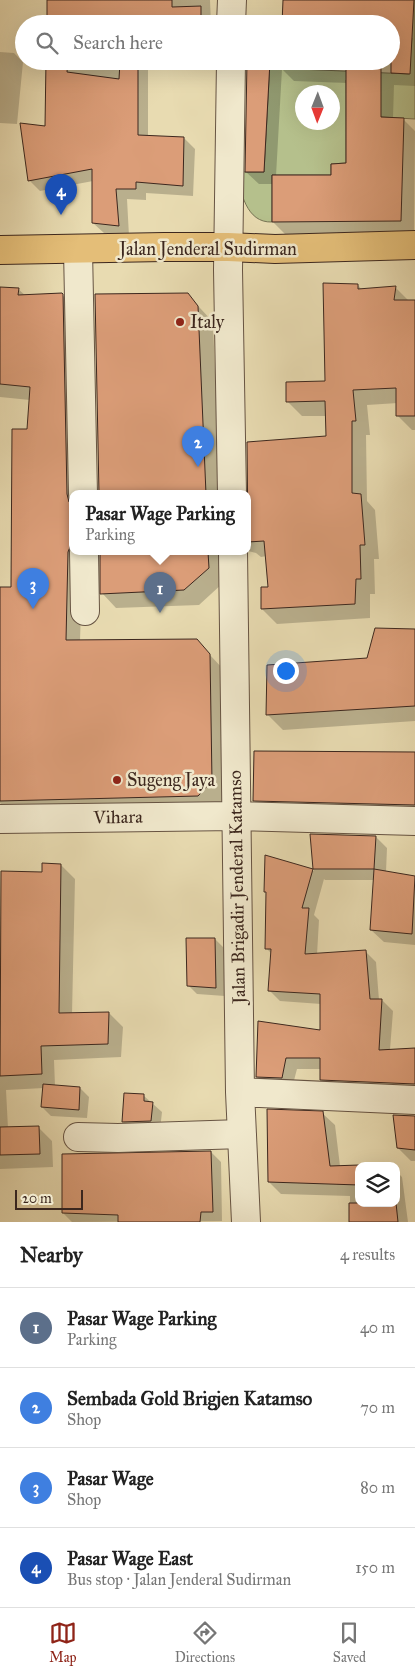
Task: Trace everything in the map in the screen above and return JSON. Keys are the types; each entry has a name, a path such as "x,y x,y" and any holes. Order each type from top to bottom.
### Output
{"main road":[{"name":"Jalan Jenderal Sudirman","path":"0,250 228,247 275,249 415,245"}],"street":[{"path":"232,0 232,15"},
{"path":"231,70 228,247 232,490"},
{"path":"78,250 83,490"},
{"path":"84,555 85,611"},
{"name":"Jalan Brigadir Jenderal Katamso","path":"232,555 240,1092 246,1222"},
{"name":"Vihara","path":"0,818 235,816 415,821"},
{"path":"240,1092 415,1100"},
{"path":"78,1137 118,1138 242,1134"}],"green space":[{"path":"358,0 415,0 415,119 381,117 361,79 346,80 346,163 331,164 331,175 272,175 272,222 263,221 256,217 246,205 236,172 264,172 270,70 409,74 412,38 400,30 400,15 379,15"}],"building":[{"path":"47,0 172,0 172,7 201,6 201,15 47,15"},
{"path":"283,0 414,0 410,74 391,73 391,70 400,70 400,15 282,15"},
{"path":"46,70 67,70 67,72 119,79 120,70 138,70 138,135 184,137 183,186 136,182 136,189 116,189 119,226 92,223 92,169 28,181 20,123 45,126"},
{"path":"247,70 270,70 264,172 245,172"},
{"path":"346,70 381,70 381,117 404,118 401,221 272,222 272,175 331,175 331,164 346,163"},
{"path":"323,283 358,284 358,289 396,286 394,300 415,300 415,416 396,416 396,388 353,390 356,421 352,421 352,493 361,494 365,545 360,545 361,579 356,579 355,604 261,609 261,587 268,587 264,541 251,542 251,490 247,490 247,442 326,436 325,401 286,402 286,382 325,381"},
{"path":"0,287 19,288 18,295 62,293 67,494 69,502 66,640 197,639 210,654 212,781 198,796 0,801 0,587 11,587 12,429 27,429 30,387 0,384"},
{"path":"188,293 198,306 206,490 99,490 95,294"},
{"path":"100,555 208,555 209,568 184,590 100,594"},
{"path":"375,628 415,629 415,706 266,715 267,665 367,658"},
{"path":"254,751 415,752 415,805 253,801"},
{"path":"310,834 376,836 374,869 313,869"},
{"path":"265,855 313,869 302,908 309,908 305,954 366,950 370,999 382,999 379,1050 415,1048 415,1084 320,1080 320,1058 286,1058 282,1078 256,1077 258,1021 320,1030 320,994 268,991 271,949 265,949"},
{"path":"42,863 61,864 59,1013 109,1012 108,1044 41,1046 42,1074 0,1076 1,871 42,872"},
{"path":"374,869 415,876 412,934 370,930"},
{"path":"186,938 215,938 216,988 187,986"},
{"path":"43,1084 80,1087 79,1110 41,1107"},
{"path":"124,1093 144,1094 144,1101 153,1102 151,1121 122,1122"},
{"path":"267,1109 323,1111 330,1166 355,1165 355,1185 268,1182"},
{"path":"393,1115 415,1116 415,1150 397,1148"},
{"path":"39,1126 40,1154 0,1155 0,1127"},
{"path":"211,1151 213,1212 201,1212 200,1222 118,1222 118,1215 62,1213 62,1154"},
{"path":"349,1203 355,1203 355,1207 396,1207 398,1222 349,1222"}],"place":[{"name":"Pasar Wage East","path":"61,215"},
{"name":"Italy","path":"180,322"},
{"name":"Sembada Gold Brigjen Katamso","path":"198,467"},
{"name":"Pasar Wage","path":"33,609"},
{"name":"Pasar Wage Parking","path":"160,613"},
{"name":"Sugeng Jaya","path":"117,780"}]}
